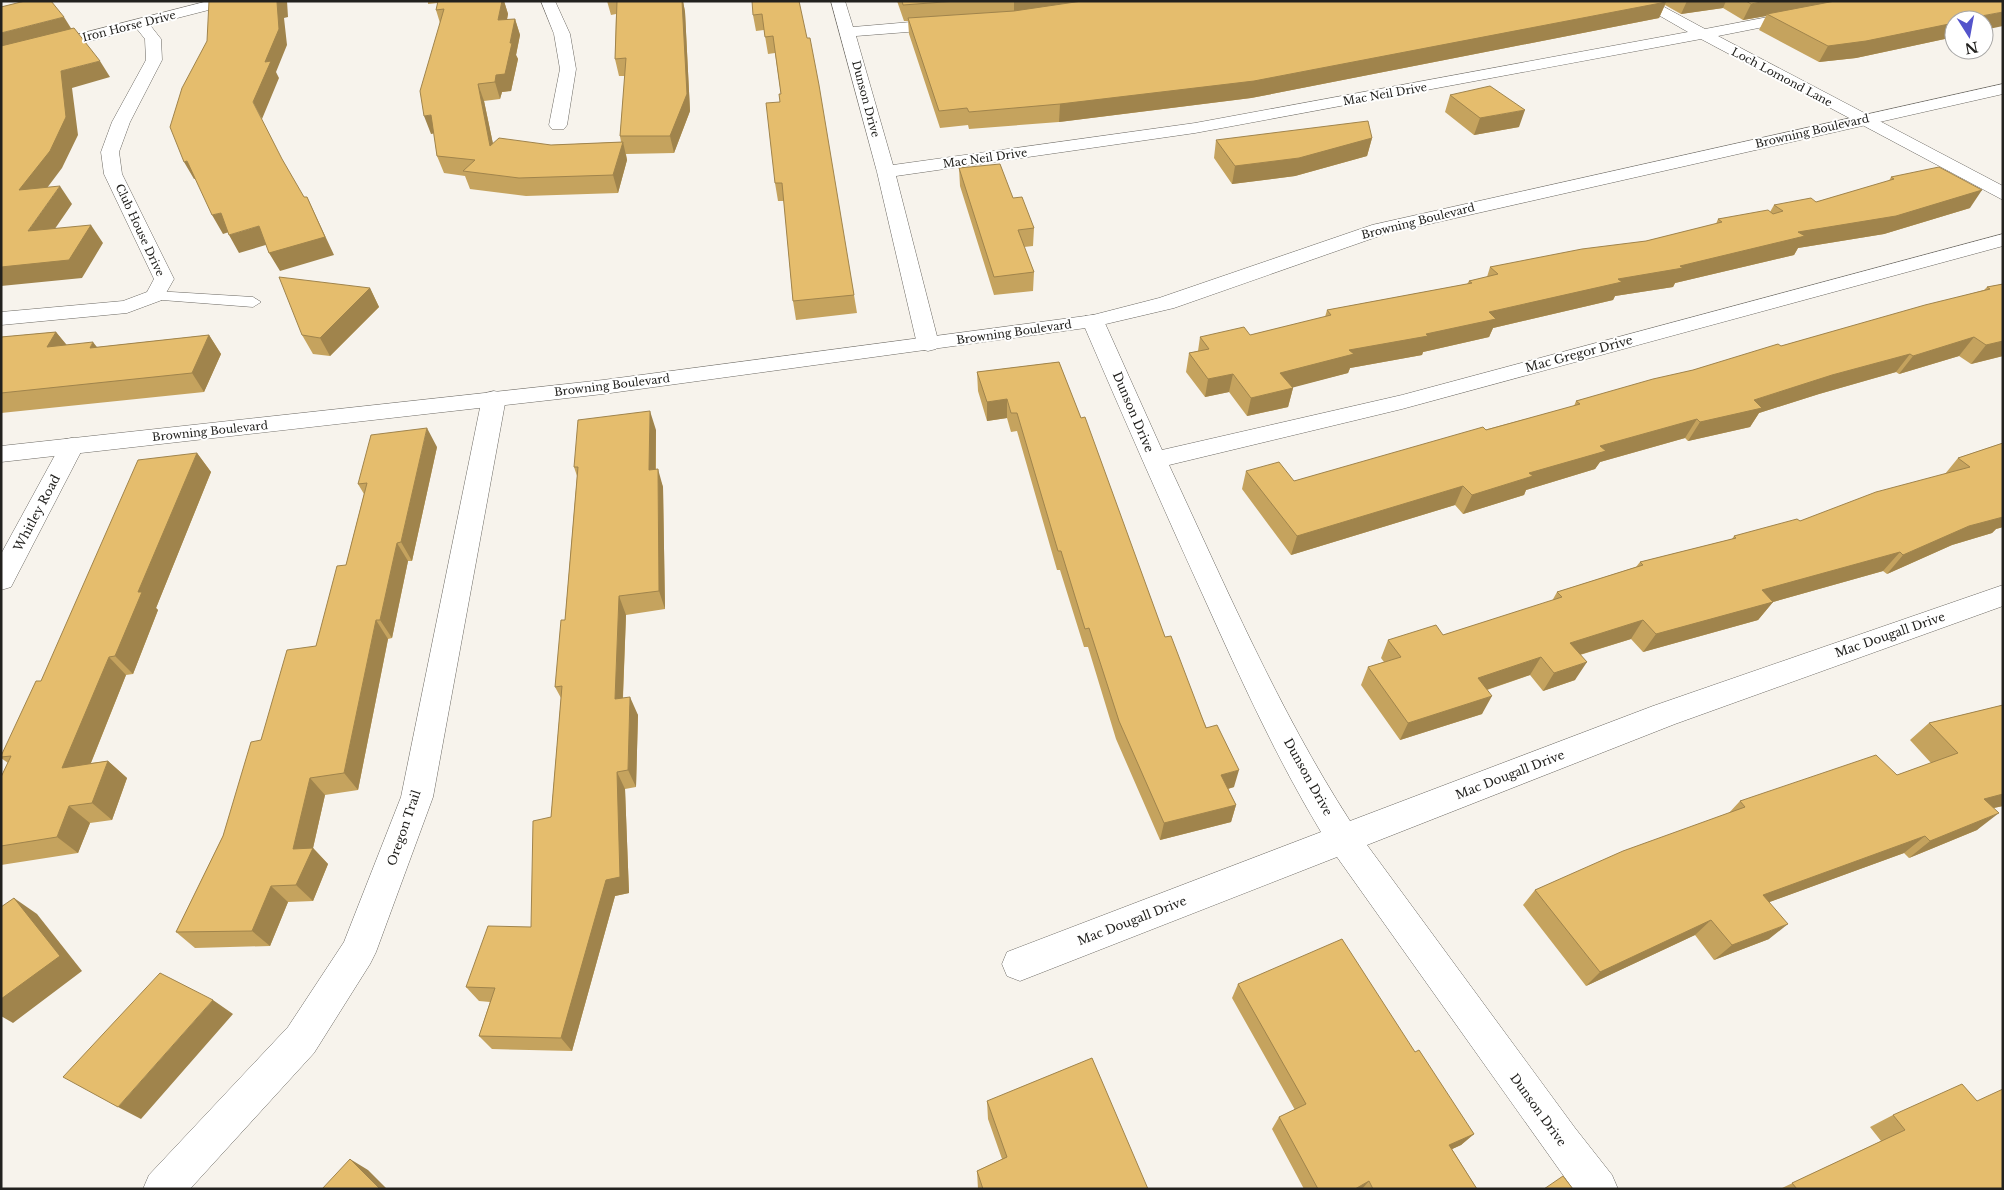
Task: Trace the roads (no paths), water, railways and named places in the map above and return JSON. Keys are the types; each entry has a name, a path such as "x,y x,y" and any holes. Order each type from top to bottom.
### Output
{"street":[{"name":"Iron Horse Drive","path":"1,59 227,1"},
{"path":"548,1 562,34 568,69 558,125"},
{"name":"Dunson Drive","path":"838,1 886,172 928,344"},
{"name":"Loch Lomond Lane","path":"1640,1 2003,194"},
{"name":"Mac Neil Drive","path":"886,172 1204,126 1371,97 1815,13"},
{"name":"Club House Drive","path":"1,319 127,307 154,296 164,279 113,174 110,152 121,122 154,60 154,40 140,22"},
{"path":"848,32 961,23"},
{"name":"Browning Boulevard","path":"1,454 603,387 1093,321 1166,303 1380,228 2003,89"},
{"name":"Mac Gregor Drive","path":"1153,460 1402,402 2003,240"},
{"name":"Dunson Drive","path":"1093,321 1153,460 1260,690 1312,790 1344,840 1555,1134 1598,1189"},
{"name":"Oregon Trail","path":"163,1189 301,1040 358,952 417,797 494,398"},
{"name":"Whitley Road","path":"1,580 72,446"},
{"name":"Mac Dougall Drive","path":"1020,964 1664,715 2003,595"}],"lane":[{"path":"154,296 252,302"}]}
